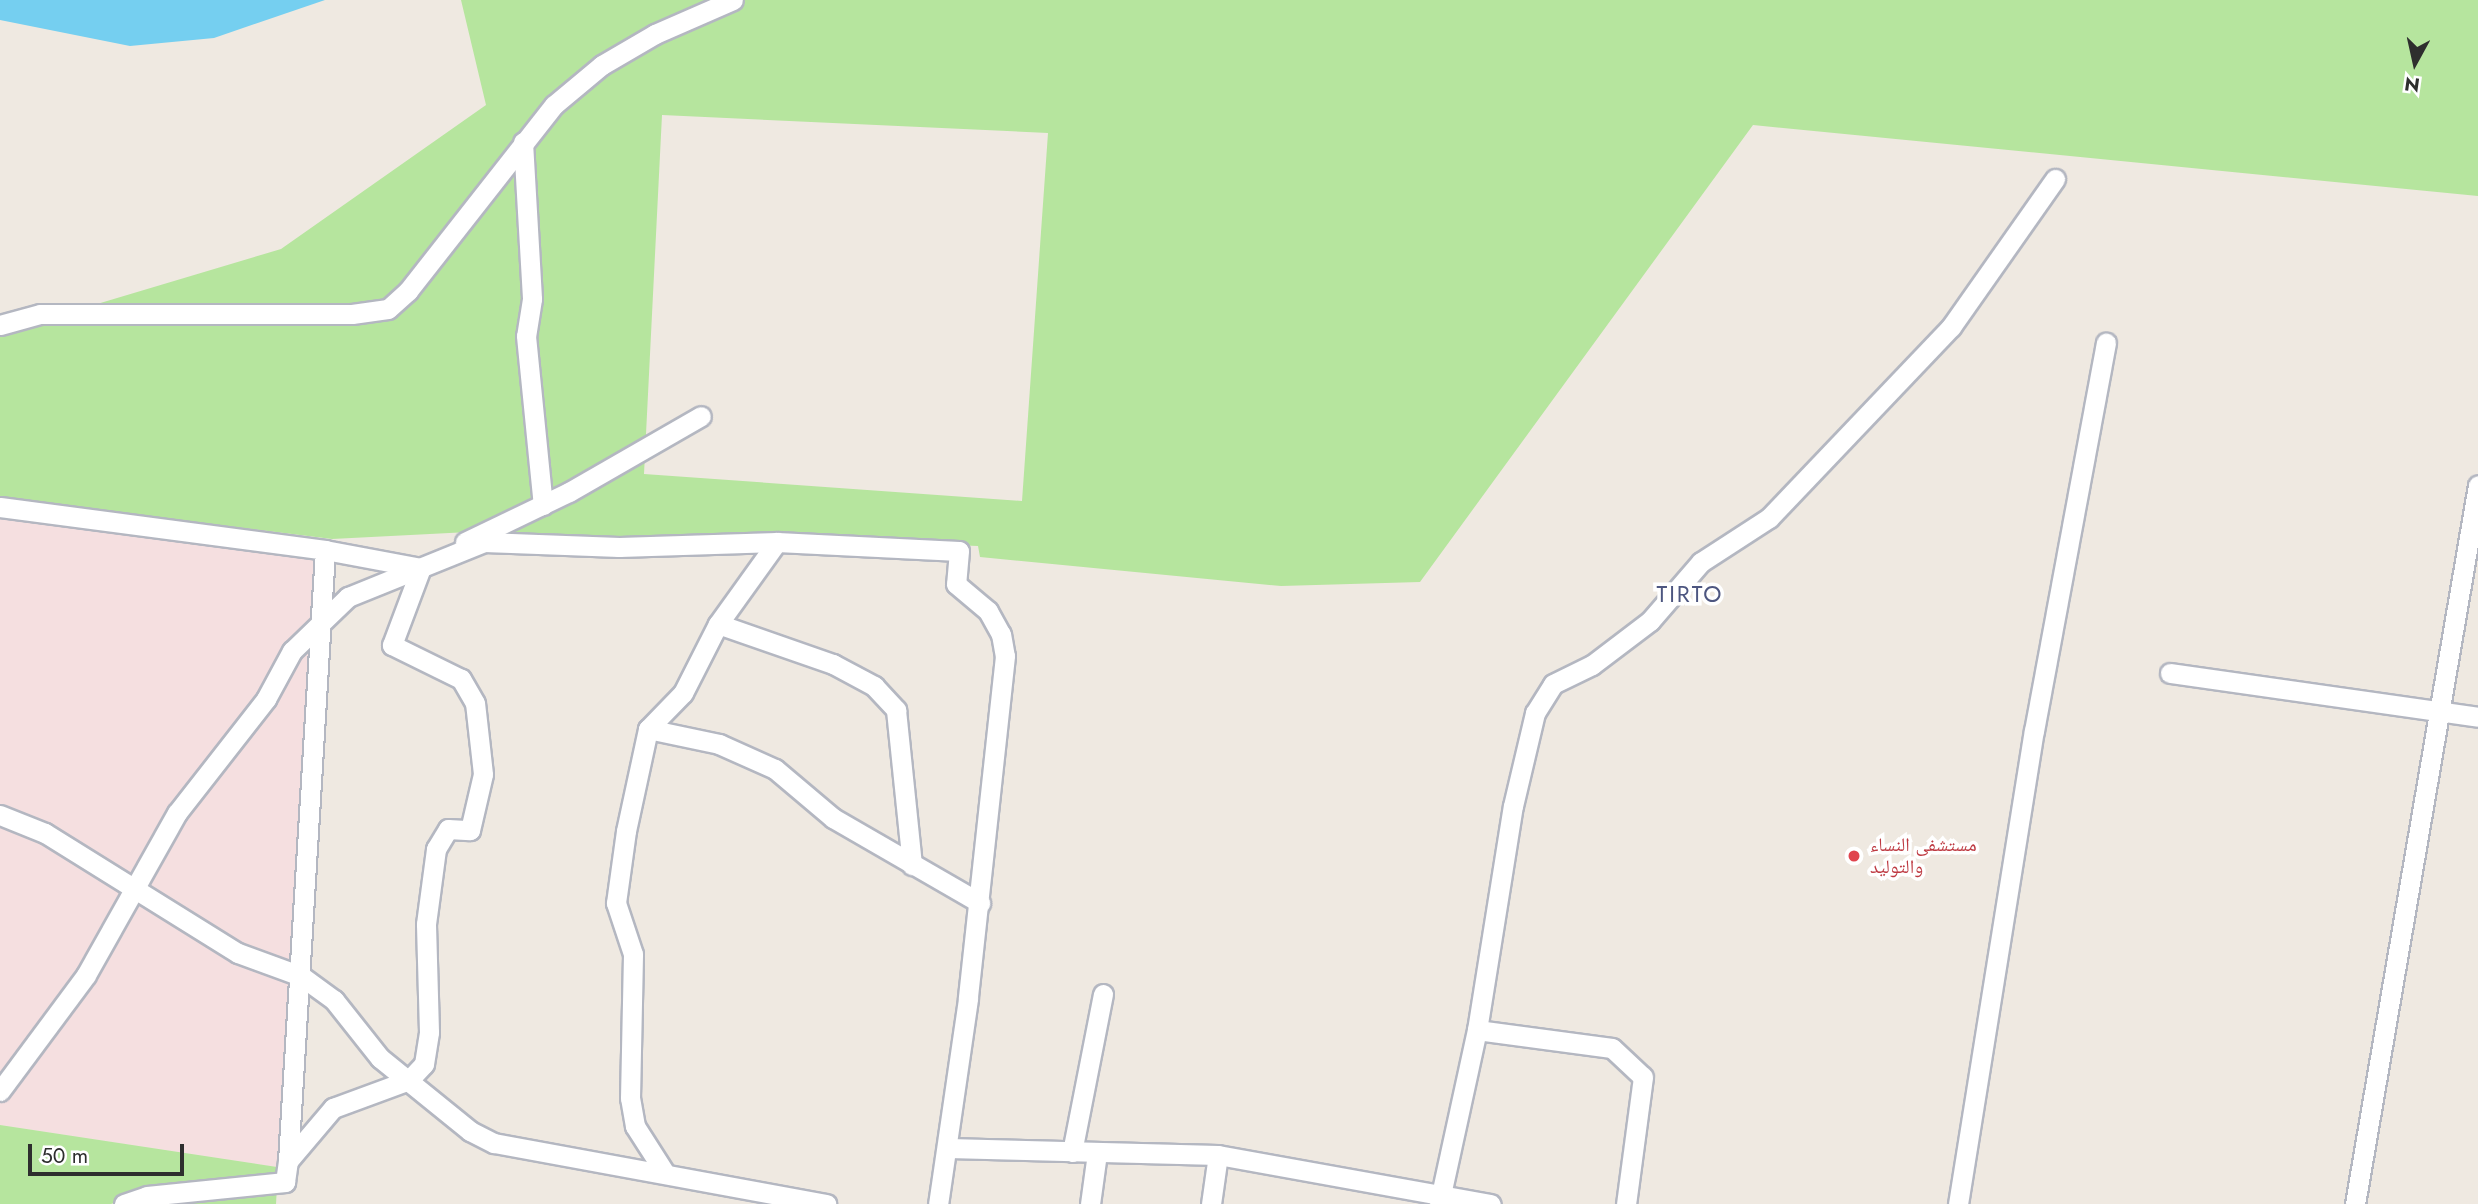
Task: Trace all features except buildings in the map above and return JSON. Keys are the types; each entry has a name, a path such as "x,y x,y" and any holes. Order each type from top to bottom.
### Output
{"street":[{"path":"0,325 40,314 352,314 388,309 408,291 554,105 602,65 655,34 733,0"},
{"path":"523,142 531,299 526,336 543,505"},
{"path":"1441,1200 1477,1030 1513,806 1535,713 1553,684 1592,665 1650,621 1701,562 1769,518 1951,327 2054,179"},
{"path":"1958,1204 2034,731 2106,343"},
{"path":"288,1161 333,1108 409,1080 424,1064 427,1052 426,924 436,849 448,829 470,830 483,774 478,713 461,679 392,645 421,568 484,530 543,505 701,416"},
{"path":"2355,1204 2478,485"},
{"path":"0,507 325,550 421,568"},
{"path":"0,1091 86,975 177,813 266,699 292,651 321,626 348,597 484,542 619,547 777,542 959,551 956,584 988,611 1001,634 1005,656 979,903 948,1148 938,1204"},
{"path":"665,1173 647,1150 633,1117 629,1058 633,954 616,903 648,729 682,693 718,624 777,542"},
{"path":"124,1204 147,1196 285,1182 301,976 325,550"},
{"path":"718,624 833,664 874,686 895,710 912,865"},
{"path":"2170,673 2478,718"},
{"path":"648,729 719,744 775,769 833,818 979,903"},
{"path":"0,815 45,833 238,953 301,976 334,1000 380,1058 470,1131 494,1143 826,1204"},
{"path":"1072,1152 1103,994"},
{"path":"1477,1030 1612,1048 1643,1077 1626,1204"},
{"path":"948,1148 1218,1155 1441,1200 1491,1204"},
{"path":"1090,1204 1097,1153"},
{"path":"1211,1204 1218,1155"}],"shaded area":[{"path":"0,515 314,558 277,1167 0,1125"}],"green space":[{"path":"461,0 2478,0 2478,196 1753,125 1420,582 1281,586 980,557 978,546 775,538 614,541 469,532 332,539 0,498 0,333 281,249 486,105","holes":["662,115 1048,133 1022,501 644,474"]},
{"path":"0,1125 277,1167 277,1177 146,1192 111,1204 0,1204"},
{"path":"277,1186 276,1204 139,1204"}],"water":[{"path":"0,0 325,0 214,38 130,46 0,20"}],"place":[{"name":"مستشفى النساء والتوليد","path":"1854,856"}],"district":[{"name":"TIRTO","path":"1690,594"}]}
